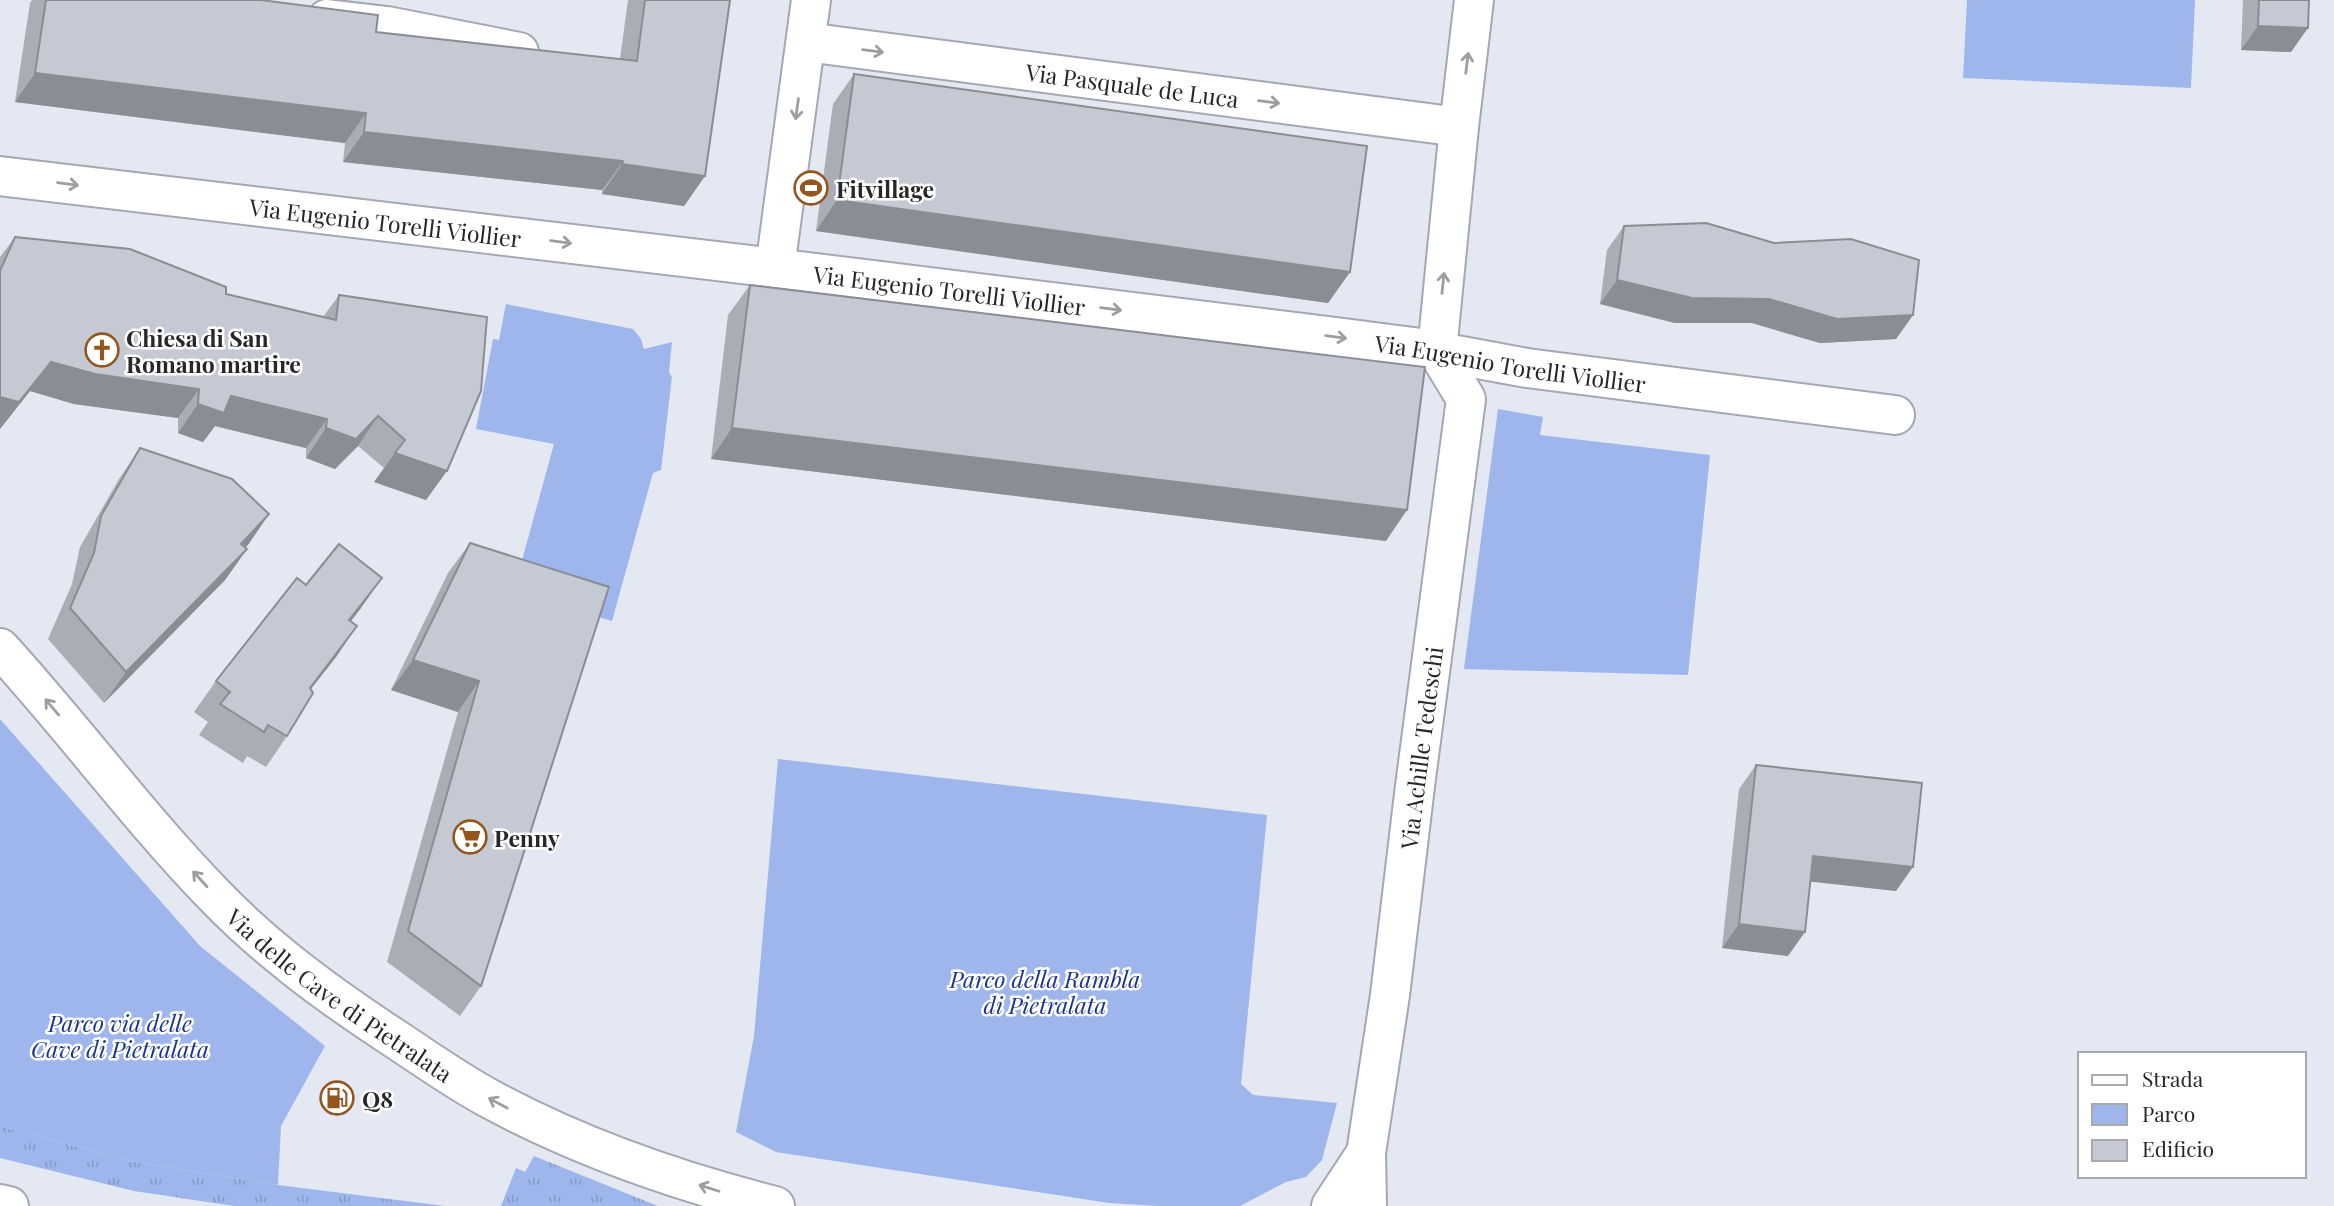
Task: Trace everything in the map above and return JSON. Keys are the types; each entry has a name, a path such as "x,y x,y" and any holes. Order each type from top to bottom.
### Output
{"street":[{"path":"775,268 811,0"},
{"path":"1437,351 1474,0"},
{"path":"294,15 387,26 557,60"},
{"name":"Via Pasquale de Luca","path":"806,42 1459,127"},
{"name":"Via Eugenio Torelli Viollier","path":"0,176 775,268 1437,351 1527,368 1895,415"},
{"name":"Via Achille Tedeschi","path":"1367,1206 1366,1153 1390,996 1466,399 1437,351"},
{"name":"Via delle Cave di Pietralata","path":"0,648 138,811 213,894 259,939 364,1018 490,1099 532,1120 609,1154 657,1171 775,1206"},
{"name":"Via Achille Tedeschi","path":"1331,1206 1366,1153"},
{"path":"0,1203 9,1206"}],"green space":[{"path":"1967,0 2195,0 2191,88 1963,78"},
{"path":"506,304 633,329 641,339 644,349 672,342 669,372 672,377 661,470 653,473 612,621 513,593 554,444 476,429 493,339 499,340"},
{"path":"1498,409 1543,417 1540,435 1710,455 1688,675 1464,669"},
{"name":"Parco via delle Cave di Pietralata","path":"0,719 200,946 325,1046 281,1126 278,1185 131,1161 0,1126"},
{"name":"Parco della Rambla di Pietralata","path":"778,759 1267,815 1241,1084 1253,1095 1337,1103 1322,1160 1306,1177 1286,1182 1240,1206 1158,1206 1109,1203 776,1152 736,1132 754,1036"},
{"path":"0,1126 131,1161 278,1185 445,1206 234,1206 134,1191 0,1158"},
{"path":"534,1156 658,1206 501,1206 516,1168 525,1172"}],"building":[{"path":"46,0 261,0 378,15 376,32 637,61 645,0 730,0 705,176 622,164 623,161 364,132 366,113 35,73"},
{"path":"2259,0 2309,0 2308,28 2258,26"},
{"path":"854,74 1367,146 1350,272 837,200"},
{"path":"1706,223 1774,243 1851,239 1919,260 1913,315 1837,319 1769,299 1692,298 1617,280 1624,226"},
{"path":"15,237 130,249 226,287 226,294 336,320 339,295 487,317 481,391 447,471 395,453 405,440 378,416 356,439 326,428 327,419 231,396 224,413 198,404 199,389 95,374 51,362 19,402 0,397 0,271"},
{"path":"750,285 1425,367 1407,510 732,428"},
{"path":"140,448 232,479 269,514 241,544 247,549 126,672 70,608 94,553 101,516"},
{"name":"Penny","path":"470,543 609,587 481,986 408,931 479,681 413,660"},
{"path":"339,544 382,578 349,620 357,626 310,688 313,693 287,736 268,725 264,732 220,704 230,692 216,681 297,578 306,585"},
{"path":"1756,765 1922,783 1913,867 1813,856 1805,932 1739,924"}],"place":[{"name":"Fitvillage","path":"811,188"},
{"name":"Chiesa di San Romano martire","path":"102,350"},
{"name":"Penny","path":"470,837"},
{"name":"Q8","path":"337,1098"}]}
